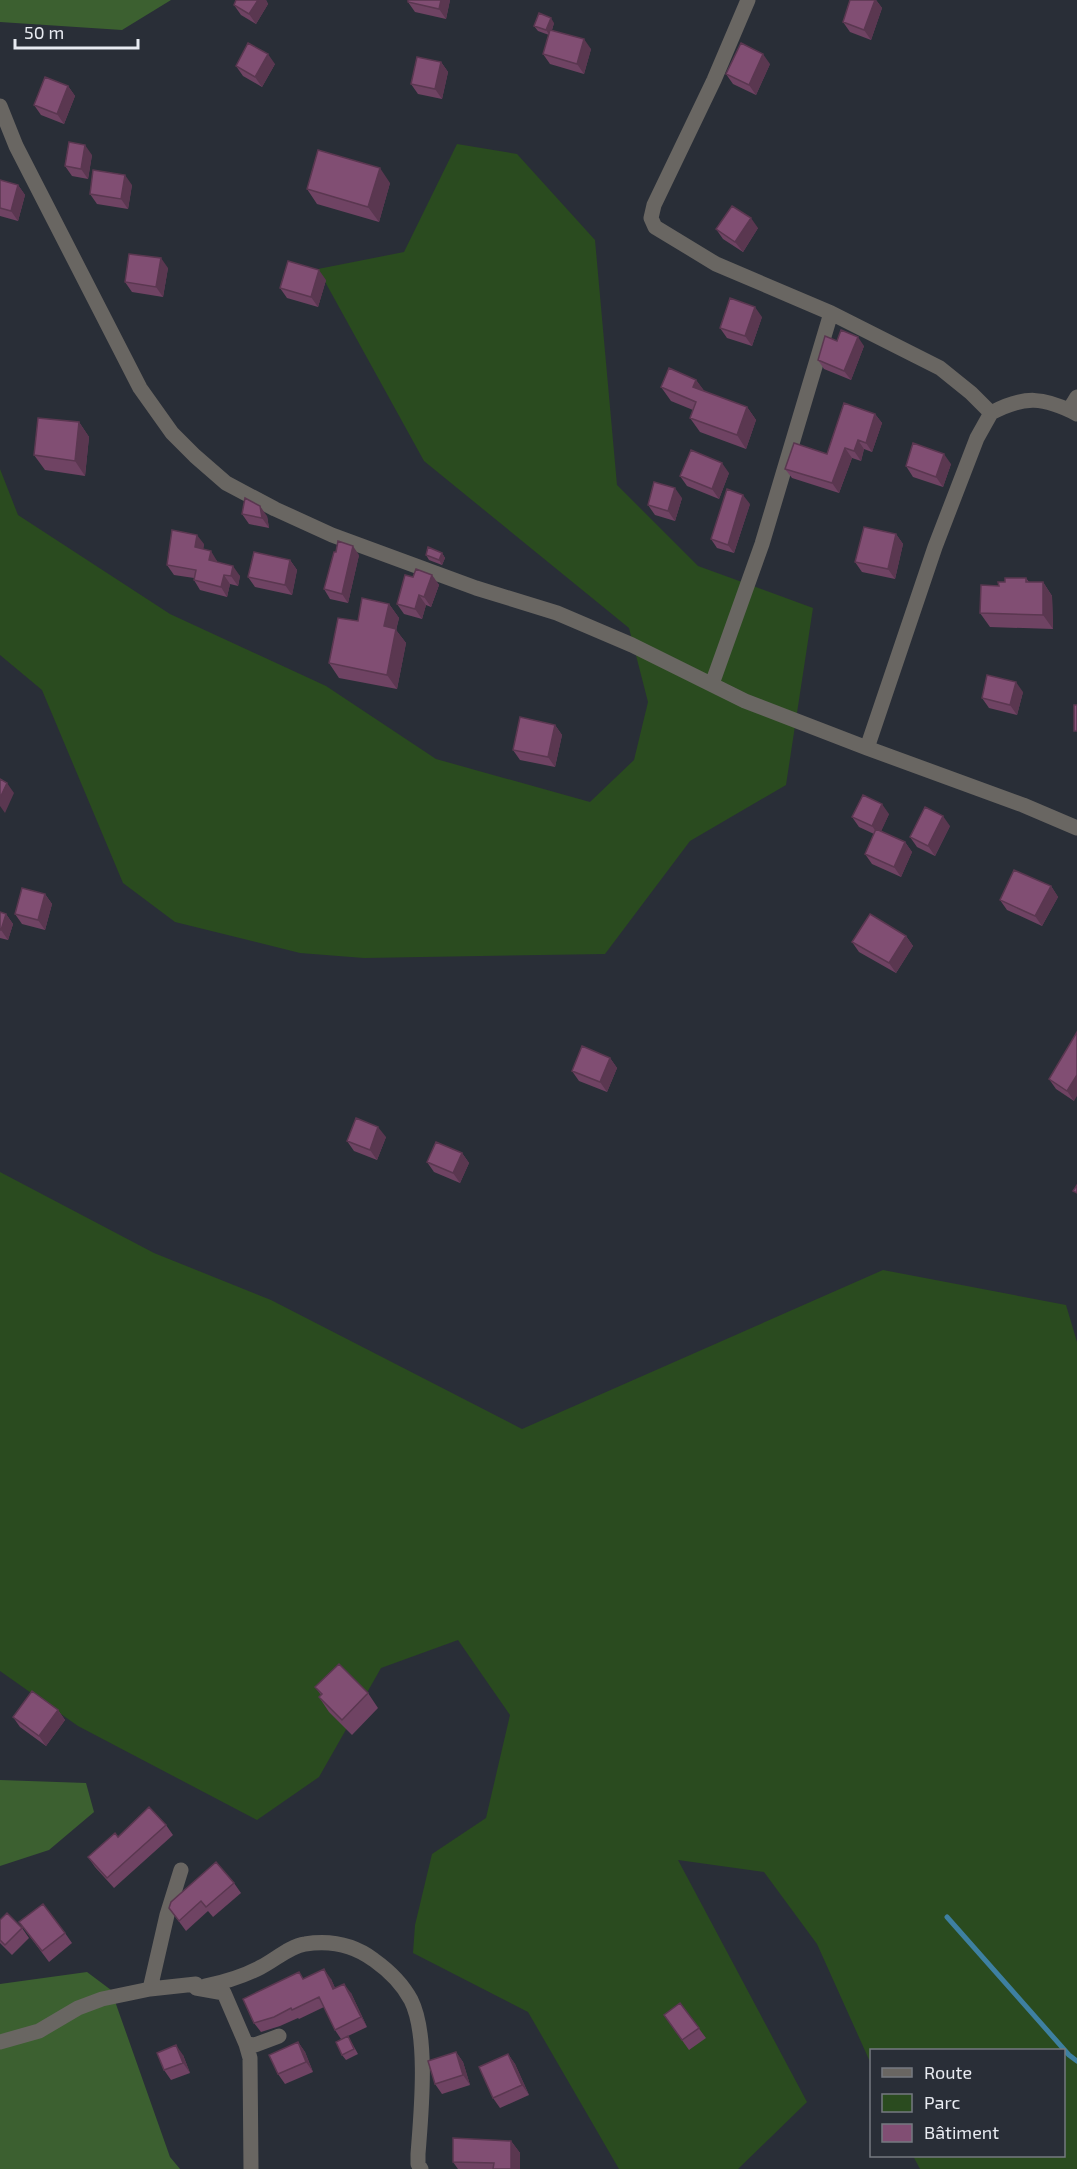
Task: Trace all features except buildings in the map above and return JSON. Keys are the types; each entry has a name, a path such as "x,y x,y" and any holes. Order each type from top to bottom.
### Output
{"street":[{"path":"748,0 714,80 654,205 651,218 655,227 716,264 831,313 940,368 991,413"},
{"path":"0,106 16,146 140,388 172,433 226,483 332,535 476,588 557,613 632,645 745,701 1077,828"},
{"path":"712,684 762,544 831,313"},
{"path":"867,748 935,547 977,438 991,413 1008,404 1026,399 1074,407"},
{"path":"150,1989 167,1915 181,1870"},
{"path":"196,1988 239,1977 303,1944 327,1942 361,1950 381,1965 411,2000 418,2025 421,2085 418,2164 421,2169"},
{"path":"0,2042 39,2031 78,2008 102,1999 150,1989 196,1984 196,1988"},
{"path":"196,1988 224,1993 246,2044 251,2073 251,2169"},
{"path":"246,2044 265,2043 279,2036"}],"green space":[{"path":"0,0 171,0 122,30 0,22"},
{"path":"457,144 517,154 595,240 617,485 698,566 813,608 786,785 690,841 605,954 364,958 300,953 175,922 123,883 42,690 0,655 0,469 18,515 170,614 326,686 436,759 590,802 634,760 648,702 629,628 424,461 318,269 404,252"},
{"path":"0,1172 154,1253 271,1300 522,1429 883,1270 1066,1305 1077,1342 1077,2169 920,2169 914,2157 1065,2157 1065,2049 870,2049 870,2062 817,1944 764,1872 678,1860 807,2102 738,2169 619,2169 528,2012 413,1953 415,1925 432,1854 486,1818 510,1715 458,1640 381,1668 319,1777 257,1820 78,1726 0,1671"},
{"path":"0,1780 86,1783 94,1812 49,1850 0,1866"},
{"path":"87,1972 111,1990 170,2157 180,2169 0,2169 0,1984"}],"waterway":[{"path":"947,1917 1064,2049"},
{"path":"1065,2050 1077,2061"}]}
